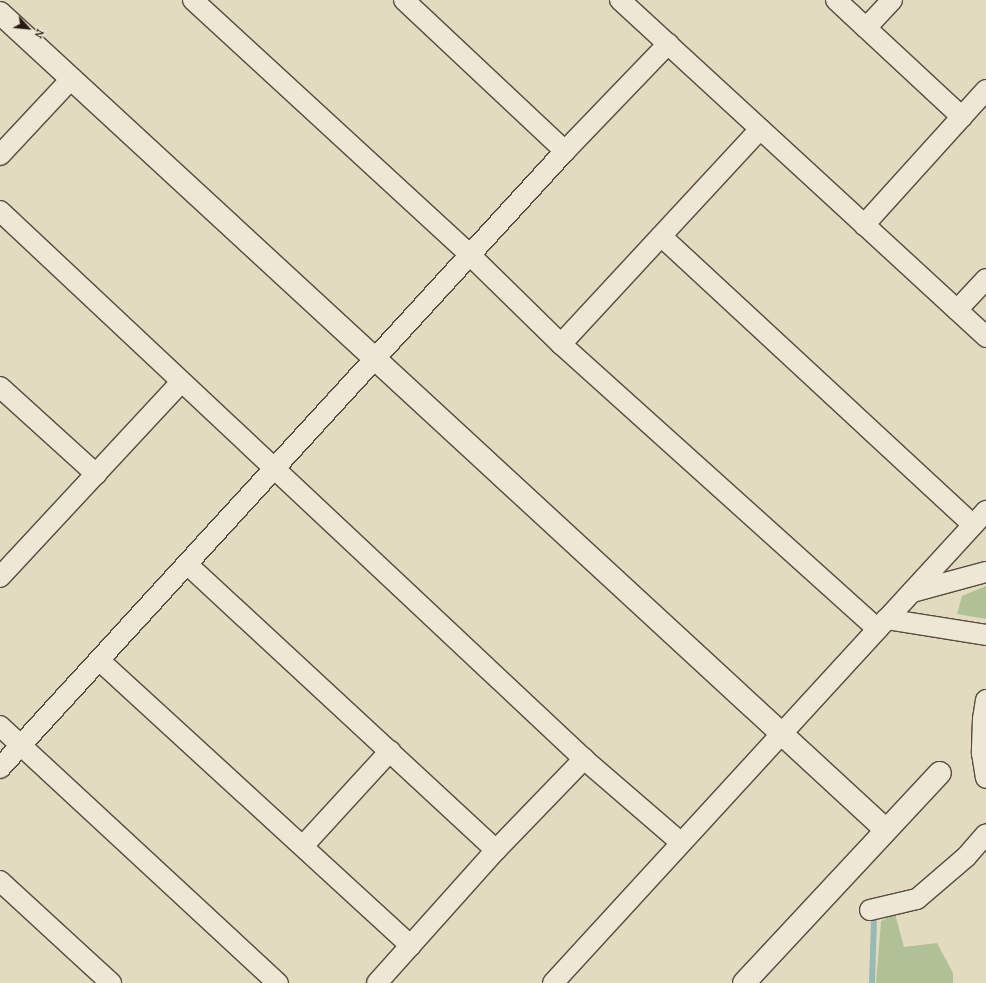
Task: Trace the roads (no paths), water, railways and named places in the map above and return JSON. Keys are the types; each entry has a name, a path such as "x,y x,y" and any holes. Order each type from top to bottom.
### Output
{"street":[{"path":"404,0 565,151"},
{"path":"620,0 986,337"},
{"path":"836,0 962,117"},
{"path":"866,28 892,0"},
{"path":"203,3 471,256 561,344 882,624 986,635"},
{"path":"0,13 886,830"},
{"path":"0,768 471,256 565,151 668,44"},
{"path":"0,155 72,78"},
{"path":"864,224 986,90"},
{"path":"561,344 760,128"},
{"path":"0,211 180,383 584,759 680,842"},
{"path":"553,983 680,842 980,518 661,236"},
{"path":"957,310 986,279"},
{"path":"2,571 96,474 180,383"},
{"path":"0,387 96,474"},
{"path":"187,564 496,850"},
{"path":"912,592 986,572"},
{"path":"99,660 411,946"},
{"path":"986,700 982,719 982,753 986,778"},
{"path":"0,726 278,983"},
{"path":"303,846 390,751"},
{"path":"377,983 496,850 584,759"},
{"path":"744,983 940,773"},
{"path":"870,910 917,899 966,857 986,834"},
{"path":"0,881 111,983"}],"waterway":[{"path":"872,983 874,919"}]}
